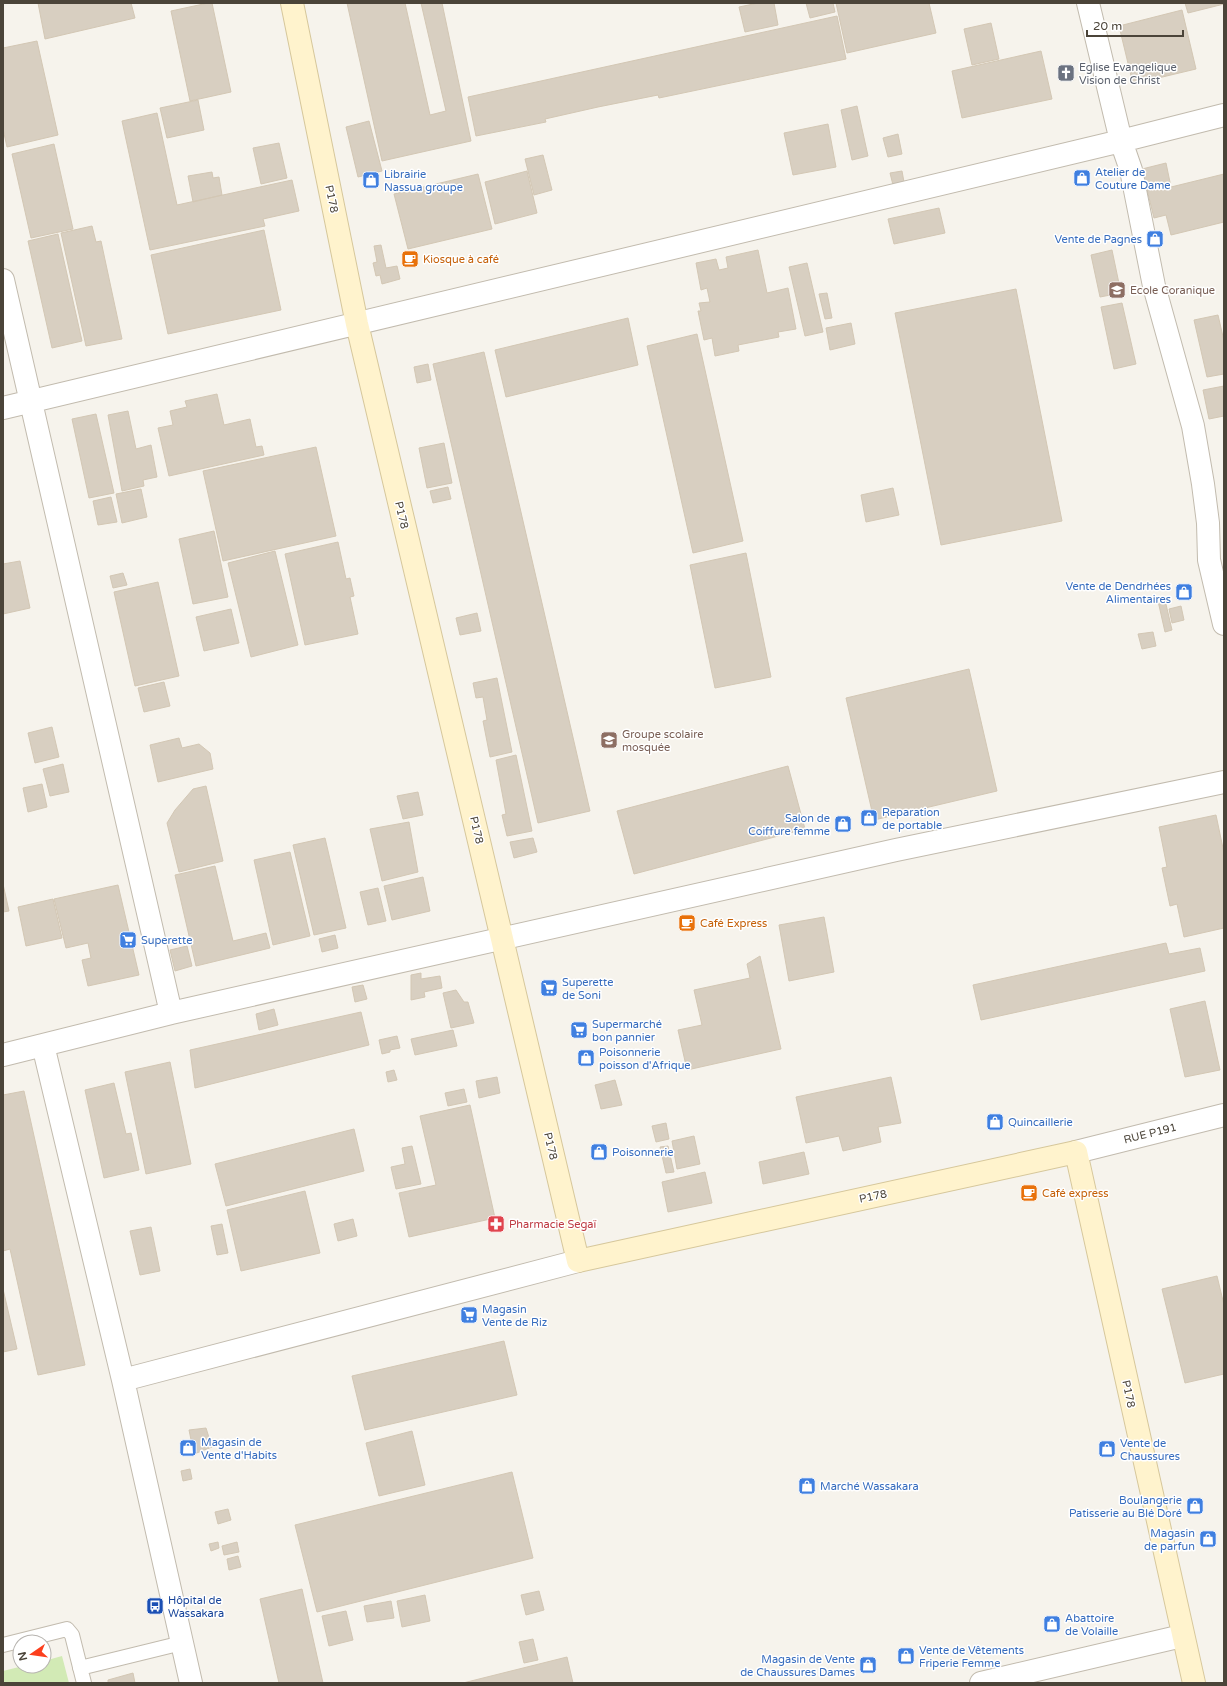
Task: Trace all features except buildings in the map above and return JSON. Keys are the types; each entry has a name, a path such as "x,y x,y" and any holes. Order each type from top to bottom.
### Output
{"street":[{"name":"P178","path":"292,3 357,324 578,1261 1076,1152 1182,1636 1194,1683"},
{"path":"1088,3 1121,141 1131,170 1154,286 1192,426 1203,484 1208,524 1209,560 1224,624"},
{"path":"3,408 1121,141 1224,115"},
{"path":"3,280 171,1013"},
{"path":"3,1055 171,1013 503,940 896,850 1224,782"},
{"path":"43,1045 123,1380 191,1683"},
{"name":"RUE P191","path":"1076,1152 1224,1115"},
{"path":"123,1380 578,1261"},
{"path":"981,1683 1182,1636"}],"lane":[{"path":"3,1645 67,1629 72,1635 84,1683"},
{"path":"80,1668 182,1643"}],"green space":[{"path":"62,1656 69,1683 3,1683 3,1671 12,1669 12,1674 52,1674 52,1659"}],"place":[{"name":"Eglise Evangelique Vision de Christ","path":"1066,73"},
{"name":"Atelier de Couture Dame","path":"1082,178"},
{"name":"Librairie Nassua groupe","path":"371,180"},
{"name":"Vente de Pagnes","path":"1155,239"},
{"name":"Kiosque à café","path":"410,259"},
{"name":"Ecole Coranique","path":"1117,290"},
{"name":"Vente de Dendrhées Alimentaires","path":"1184,592"},
{"name":"Groupe scolaire mosquée","path":"609,740"},
{"name":"Reparation de portable","path":"869,818"},
{"name":"Salon de Coiffure femme","path":"843,824"},
{"name":"Café Express","path":"687,923"},
{"name":"Superette","path":"128,940"},
{"name":"Superette de Soni","path":"549,988"},
{"name":"Supermarché bon pannier","path":"579,1030"},
{"name":"Poisonnerie poisson d'Afrique","path":"586,1058"},
{"name":"Quincaillerie","path":"995,1122"},
{"name":"Poisonnerie","path":"599,1152"},
{"name":"Café express","path":"1029,1193"},
{"name":"Pharmacie Segaï","path":"496,1224"},
{"name":"Magasin Vente de Riz","path":"469,1315"},
{"name":"Magasin de Vente d'Habits","path":"188,1448"},
{"name":"Vente de Chaussures","path":"1107,1449"},
{"name":"Marché Wassakara","path":"807,1486"},
{"name":"Boulangerie Patisserie au Blé Doré","path":"1195,1506"},
{"name":"Magasin de parfun","path":"1208,1539"},
{"name":"Hôpital de Wassakara","path":"155,1606"},
{"name":"Abattoire de Volaille","path":"1052,1624"},
{"name":"Vente de Vêtements Friperie Femme","path":"906,1656"},
{"name":"Magasin de Vente de Chaussures Dames","path":"868,1665"}]}
